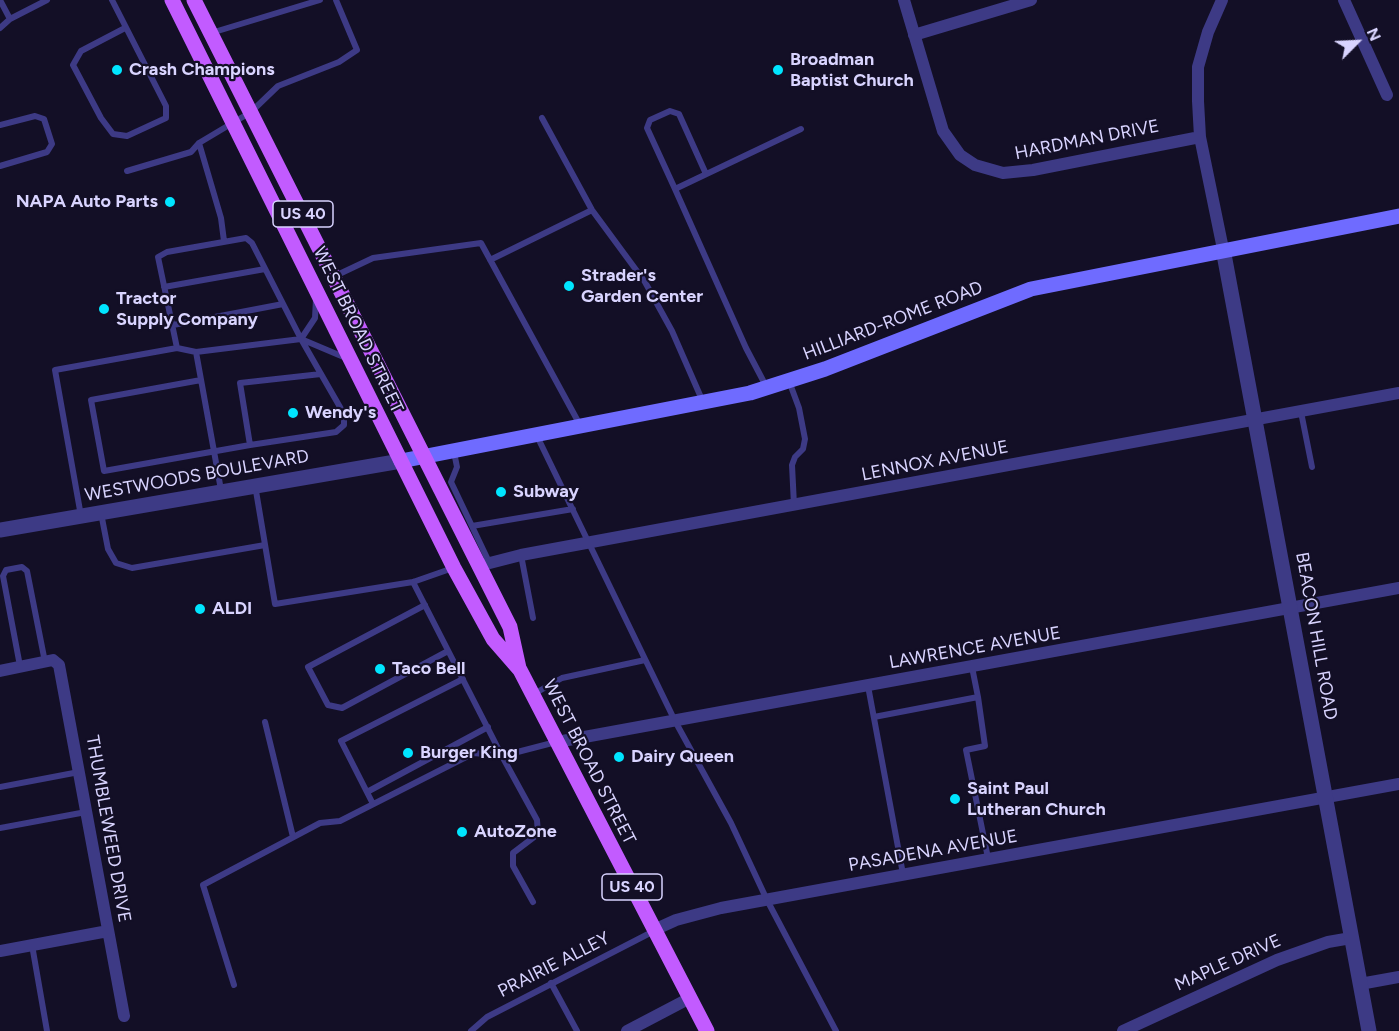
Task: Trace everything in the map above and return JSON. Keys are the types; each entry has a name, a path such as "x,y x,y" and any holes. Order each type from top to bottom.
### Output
{"main road":[{"name":"WEST BROAD STREET","path":"172,0 454,568 493,639 519,670 707,1031"},
{"name":"WEST BROAD STREET","path":"194,0 334,277 421,456 484,564 510,627 519,670"},
{"name":"HILLIARD-ROME ROAD","path":"401,460 536,436 767,388 825,369 1031,289 1223,249 1399,216"}],"street":[{"name":"HARDMAN DRIVE","path":"904,0 937,116 950,145 960,155 989,171 1004,173 1033,170 1200,137"},
{"path":"914,35 1031,0"},
{"path":"1222,0 1208,32 1198,67 1200,137 1223,249"},
{"path":"1344,0 1387,95"},
{"name":"BEACON HILL ROAD","path":"1223,249 1369,1031"},
{"name":"LENNOX AVENUE","path":"484,564 590,542 1399,393"},
{"name":"WESTWOODS BOULEVARD","path":"0,530 401,460"},
{"name":"LAWRENCE AVENUE","path":"557,742 1399,588"},
{"name":"THUMBLEWEED DRIVE","path":"45,662 53,660 59,666 124,1016"},
{"path":"0,671 45,662"},
{"name":"PASADENA AVENUE","path":"654,930 676,920 767,900 1399,783"},
{"path":"0,951 108,931"},
{"name":"MAPLE DRIVE","path":"1123,1031 1277,960 1328,942 1351,938"},
{"path":"1360,984 1399,977"},
{"path":"627,1031 690,998"}],"lane":[{"path":"0,0 10,19"},
{"path":"0,28 10,19 47,0"},
{"path":"112,0 166,106 166,118 128,136 113,134 101,118 73,65 81,51 125,28"},
{"path":"162,0 180,15"},
{"path":"211,33 320,0"},
{"path":"127,171 191,152 199,142 251,112 278,86 339,62 357,50 336,0"},
{"path":"706,174 679,114 670,111 650,120 647,128 746,348 767,388"},
{"path":"0,125 34,116 44,119 52,144 46,152 0,166"},
{"path":"542,118 592,210 645,282 672,331 703,402"},
{"path":"675,189 801,129"},
{"path":"199,142 221,218 224,241"},
{"path":"490,260 592,210"},
{"path":"177,348 158,257 160,254 246,238 252,243 301,339 344,414 344,425 336,432 104,471 91,400 201,380"},
{"path":"334,277 374,258 481,243 581,427"},
{"path":"164,287 265,269"},
{"path":"301,339 315,318 316,291"},
{"path":"172,325 283,304"},
{"path":"81,516 55,370 177,348 196,352 301,339 349,359"},
{"path":"196,352 221,491"},
{"path":"250,445 240,383 321,374"},
{"path":"789,381 799,408 805,439 803,448 795,457 792,465 794,505"},
{"path":"1301,412 1312,468"},
{"path":"536,436 590,542 675,721 731,823 767,900 836,1031"},
{"path":"454,450 457,467 451,482 472,526 484,564"},
{"path":"255,485 275,604 413,582 454,568"},
{"path":"472,526 573,509"},
{"path":"101,512 108,549 116,563 132,568 265,545"},
{"path":"521,555 533,618"},
{"path":"20,666 3,576 6,570 22,567 27,571 45,662"},
{"path":"413,582 537,820 538,834 513,853 513,866 533,902"},
{"path":"425,605 308,667 328,705 342,708 448,651"},
{"path":"532,695 562,678 645,660"},
{"path":"972,667 985,746 966,750 988,858"},
{"path":"374,804 341,741 463,679"},
{"path":"868,686 903,874"},
{"path":"874,717 978,697"},
{"path":"265,722 293,837"},
{"path":"367,792 488,727"},
{"path":"234,985 203,885 320,823 340,821 474,753 502,756 557,742"},
{"path":"0,787 79,772"},
{"path":"0,828 86,812"},
{"name":"PRAIRIE ALLEY","path":"471,1031 487,1017 654,930"},
{"path":"32,945 47,1031"},
{"path":"551,983 577,1031"}],"place":[{"name":"Crash Champions","path":"117,70"},
{"name":"Broadman Baptist Church","path":"778,70"},
{"name":"NAPA Auto Parts","path":"170,202"},
{"name":"Strader's Garden Center","path":"569,286"},
{"name":"Tractor Supply Company","path":"104,309"},
{"name":"Wendy's","path":"293,413"},
{"name":"Subway","path":"501,492"},
{"name":"ALDI","path":"200,609"},
{"name":"Taco Bell","path":"380,669"},
{"name":"Burger King","path":"408,753"},
{"name":"Dairy Queen","path":"619,757"},
{"name":"Saint Paul Lutheran Church","path":"955,799"},
{"name":"AutoZone","path":"462,832"}]}
